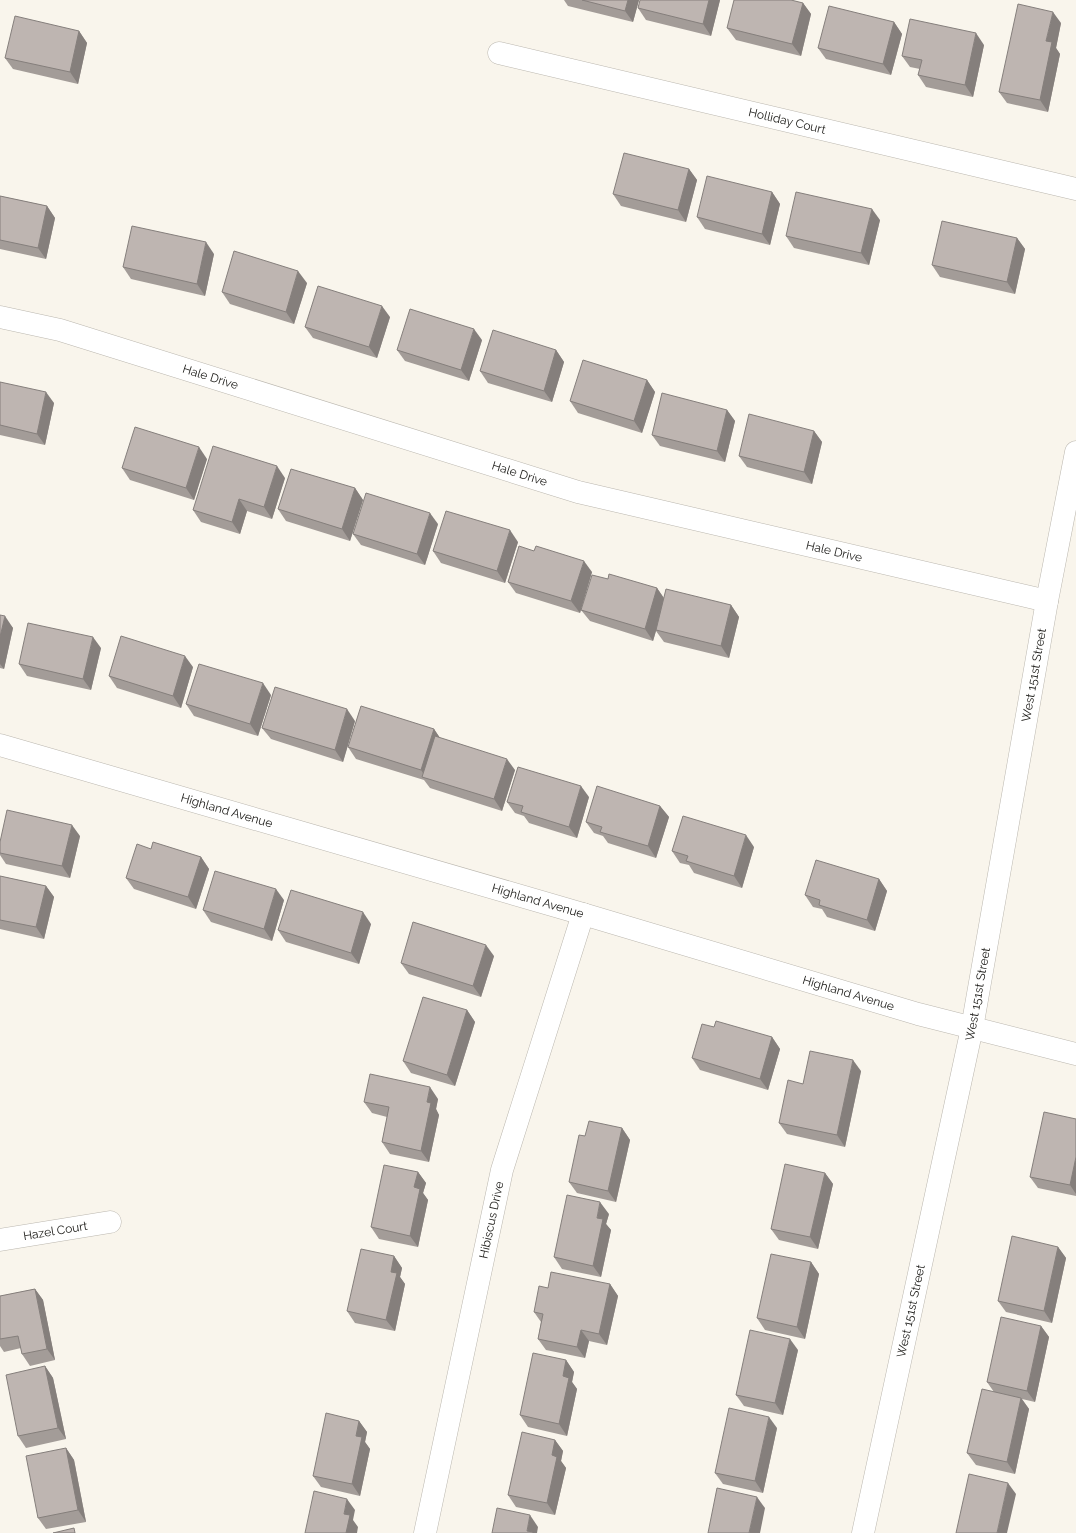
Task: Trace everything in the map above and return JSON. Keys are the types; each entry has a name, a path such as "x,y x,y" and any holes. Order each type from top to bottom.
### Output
{"street":[{"name":"Holliday Court","path":"499,52 1076,189"},
{"name":"Hale Drive","path":"0,317 60,330 578,492 1047,601"},
{"name":"West 151st Street","path":"864,1533 972,1028 1047,601 1076,452"},
{"name":"Highland Avenue","path":"0,745 583,914 911,1012 1076,1054"},
{"name":"Hibiscus Drive","path":"425,1533 502,1170 583,914"},
{"name":"Hazel Court","path":"0,1240 110,1222"}],"building":[{"path":"582,0 628,0 625,11"},
{"path":"640,0 709,0 703,24 638,8"},
{"path":"734,0 791,0 803,3 792,44 727,28"},
{"path":"1018,4 1053,12 1046,41 1052,42 1040,100 999,92"},
{"path":"829,6 894,22 883,64 818,48"},
{"path":"15,16 79,31 70,72 5,58"},
{"path":"910,19 976,33 965,85 918,75 922,60 902,56"},
{"path":"624,153 689,169 678,210 613,194"},
{"path":"707,176 772,192 762,234 697,217"},
{"path":"796,192 872,209 861,253 786,236"},
{"path":"0,196 47,206 38,248 0,240"},
{"path":"942,221 1017,238 1007,282 932,265"},
{"path":"132,226 206,242 197,284 123,267"},
{"path":"234,251 298,271 286,312 222,292"},
{"path":"318,286 382,306 369,347 305,327"},
{"path":"410,309 474,329 461,370 397,350"},
{"path":"493,330 556,350 544,391 480,371"},
{"path":"583,360 647,380 634,421 570,401"},
{"path":"0,382 46,392 37,434 0,425"},
{"path":"662,393 727,410 717,451 652,435"},
{"path":"749,414 814,431 804,472 739,456"},
{"path":"135,427 199,447 186,488 122,468"},
{"path":"213,446 277,466 264,507 239,499 232,522 193,510"},
{"path":"291,469 355,488 342,529 278,509"},
{"path":"366,493 430,513 417,554 353,534"},
{"path":"446,511 510,530 497,571 433,551"},
{"path":"519,546 534,551 536,546 584,561 571,601 508,582"},
{"path":"609,574 657,588 645,629 581,610 592,575 608,579"},
{"path":"666,589 731,605 721,646 656,630"},
{"path":"0,615 5,616 0,637"},
{"path":"28,623 93,637 83,679 19,664"},
{"path":"121,636 185,656 173,696 109,676"},
{"path":"199,664 263,683 250,724 186,704"},
{"path":"275,687 347,709 335,750 262,728"},
{"path":"361,706 434,729 421,770 348,747"},
{"path":"435,736 507,759 494,799 422,777"},
{"path":"518,767 581,786 569,827 521,812 523,806 507,802"},
{"path":"597,786 660,806 648,846 600,832 602,827 586,822"},
{"path":"7,810 72,825 62,866 0,853 0,842"},
{"path":"683,816 746,835 734,876 686,861 688,856 672,851"},
{"path":"153,842 201,857 188,897 126,878 137,844 151,849"},
{"path":"816,860 879,879 867,920 819,905 820,900 805,895"},
{"path":"215,871 276,889 264,929 203,910"},
{"path":"0,876 46,886 36,927 0,920"},
{"path":"291,890 363,912 351,953 278,930"},
{"path":"413,922 486,945 473,986 401,963"},
{"path":"423,997 467,1010 447,1075 403,1061"},
{"path":"716,1021 772,1037 760,1079 692,1058 702,1024 714,1027"},
{"path":"810,1051 853,1060 837,1135 779,1123 788,1080 803,1084"},
{"path":"370,1074 430,1087 427,1102 431,1103 421,1151 382,1142 389,1107 364,1102"},
{"path":"1044,1112 1076,1119 1076,1157 1070,1185 1030,1177"},
{"path":"589,1121 622,1128 608,1191 569,1182 579,1135 585,1136"},
{"path":"785,1164 825,1173 810,1237 771,1229"},
{"path":"384,1165 418,1172 414,1187 420,1189 410,1236 371,1227"},
{"path":"567,1195 600,1202 597,1218 603,1219 593,1266 554,1257"},
{"path":"1012,1236 1058,1247 1044,1311 998,1301"},
{"path":"361,1249 394,1256 391,1272 397,1273 386,1320 347,1311"},
{"path":"771,1254 811,1262 797,1327 757,1318"},
{"path":"551,1272 610,1284 599,1334 581,1330 577,1347 538,1339 543,1314 534,1312 539,1286 548,1288"},
{"path":"35,1289 47,1349 22,1354 18,1336 0,1339 0,1296"},
{"path":"1001,1317 1041,1326 1027,1391 987,1382"},
{"path":"750,1330 790,1339 775,1403 736,1395"},
{"path":"533,1353 566,1360 563,1376 569,1378 559,1424 520,1415"},
{"path":"45,1366 58,1428 18,1436 6,1375"},
{"path":"982,1389 1021,1398 1007,1462 967,1453"},
{"path":"729,1408 769,1417 755,1481 715,1473"},
{"path":"326,1413 359,1421 356,1436 362,1437 352,1484 313,1476"},
{"path":"522,1432 555,1440 552,1455 557,1457 547,1503 508,1495"},
{"path":"66,1448 78,1510 38,1518 26,1456"},
{"path":"969,1474 1008,1483 997,1533 956,1533"},
{"path":"717,1488 757,1497 749,1533 708,1533"},
{"path":"314,1491 347,1499 344,1514 350,1515 346,1533 305,1533"},
{"path":"497,1508 530,1515 527,1531 533,1533 492,1533"},
{"path":"74,1528 75,1533 53,1533"}]}
